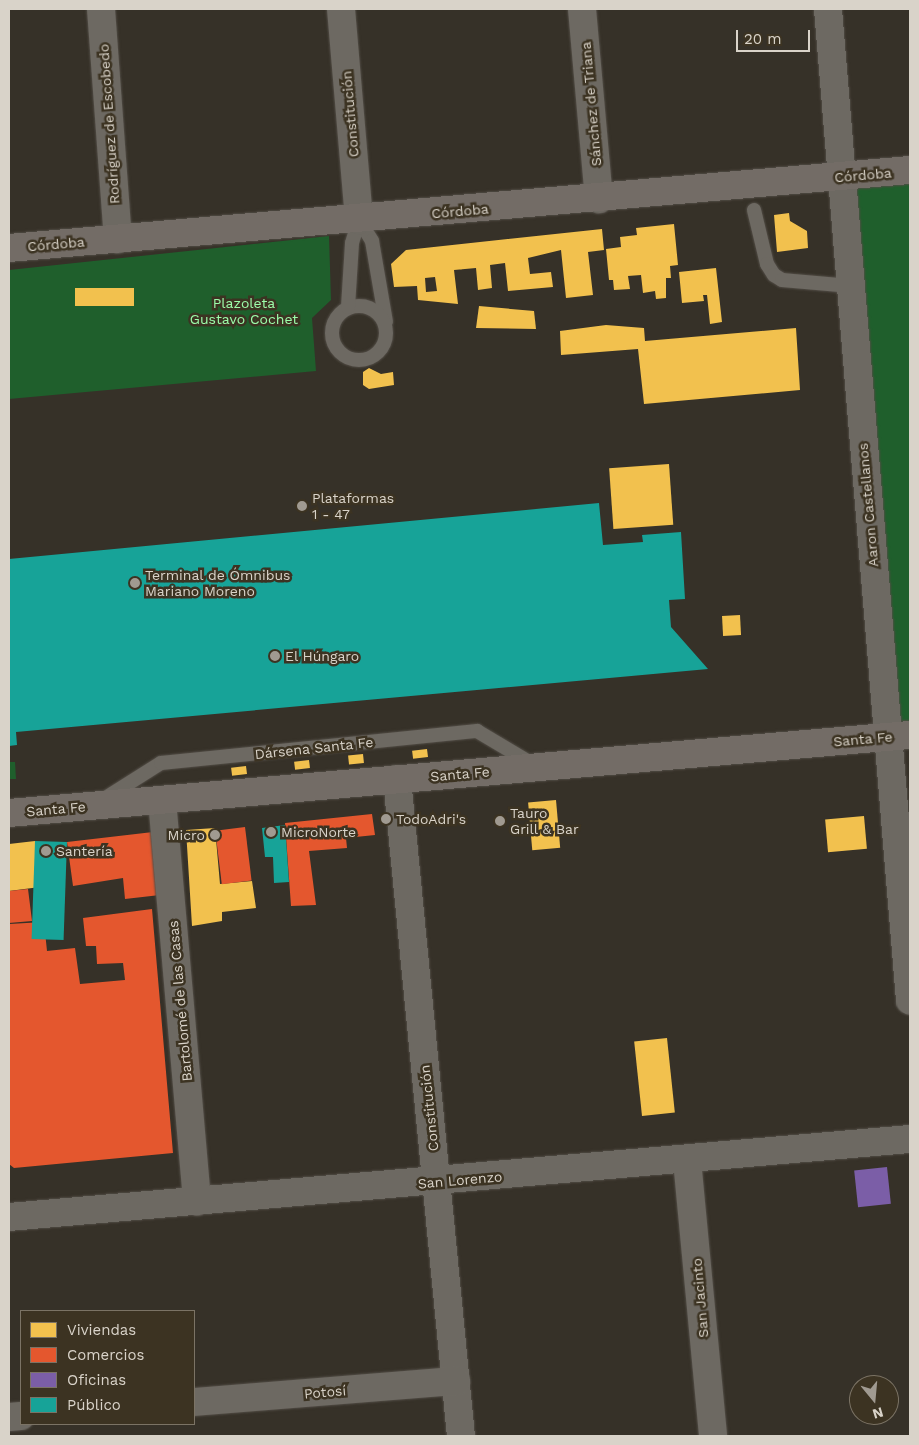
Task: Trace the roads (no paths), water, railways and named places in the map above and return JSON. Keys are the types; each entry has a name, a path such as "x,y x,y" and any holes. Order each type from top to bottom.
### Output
{"main road":[{"name":"Córdoba","path":"9,248 359,220 910,170"},
{"name":"Santa Fe","path":"9,813 899,736"}],"street":[{"name":"Rodríguez de Escobedo","path":"100,9 118,239"},
{"name":"Constitución","path":"341,9 359,220"},
{"name":"Sánchez de Triana","path":"582,9 599,198"},
{"name":"Aaron Castellanos","path":"828,9 851,286 899,736 910,1002"},
{"name":"Constitución","path":"397,780 461,1436"},
{"name":"Bartolomé de las Casas","path":"162,800 197,1201"},
{"name":"San Lorenzo","path":"9,1217 436,1182 910,1139"},
{"name":"San Jacinto","path":"687,1160 713,1436"},
{"name":"Potosí","path":"195,1402 456,1381"}],"lane":[{"path":"754,210 767,264 774,275 782,280 851,286"},
{"path":"348,307 352,243 359,220"},
{"path":"359,220 372,241 387,326 387,340 380,352 368,360 353,360 340,353 332,341 332,328 337,315 348,307 364,305 378,312 387,326"},
{"name":"Dársena Santa Fe","path":"92,806 161,763 477,731 538,767"}],"place":[{"name":"Plataformas 1 - 47","path":"302,506"},
{"name":"Terminal de Ómnibus Mariano Moreno","path":"135,583"},
{"name":"El Húngaro","path":"275,656"},
{"name":"TodoAdri's","path":"386,819"},
{"name":"Tauro Grill & Bar","path":"500,821"},
{"name":"MicroNorte","path":"271,832"},
{"name":"Micro","path":"215,835"},
{"name":"Santería","path":"46,851"}],"park label":[{"name":"Plazoleta Gustavo Cochet","path":"244,312"}]}
